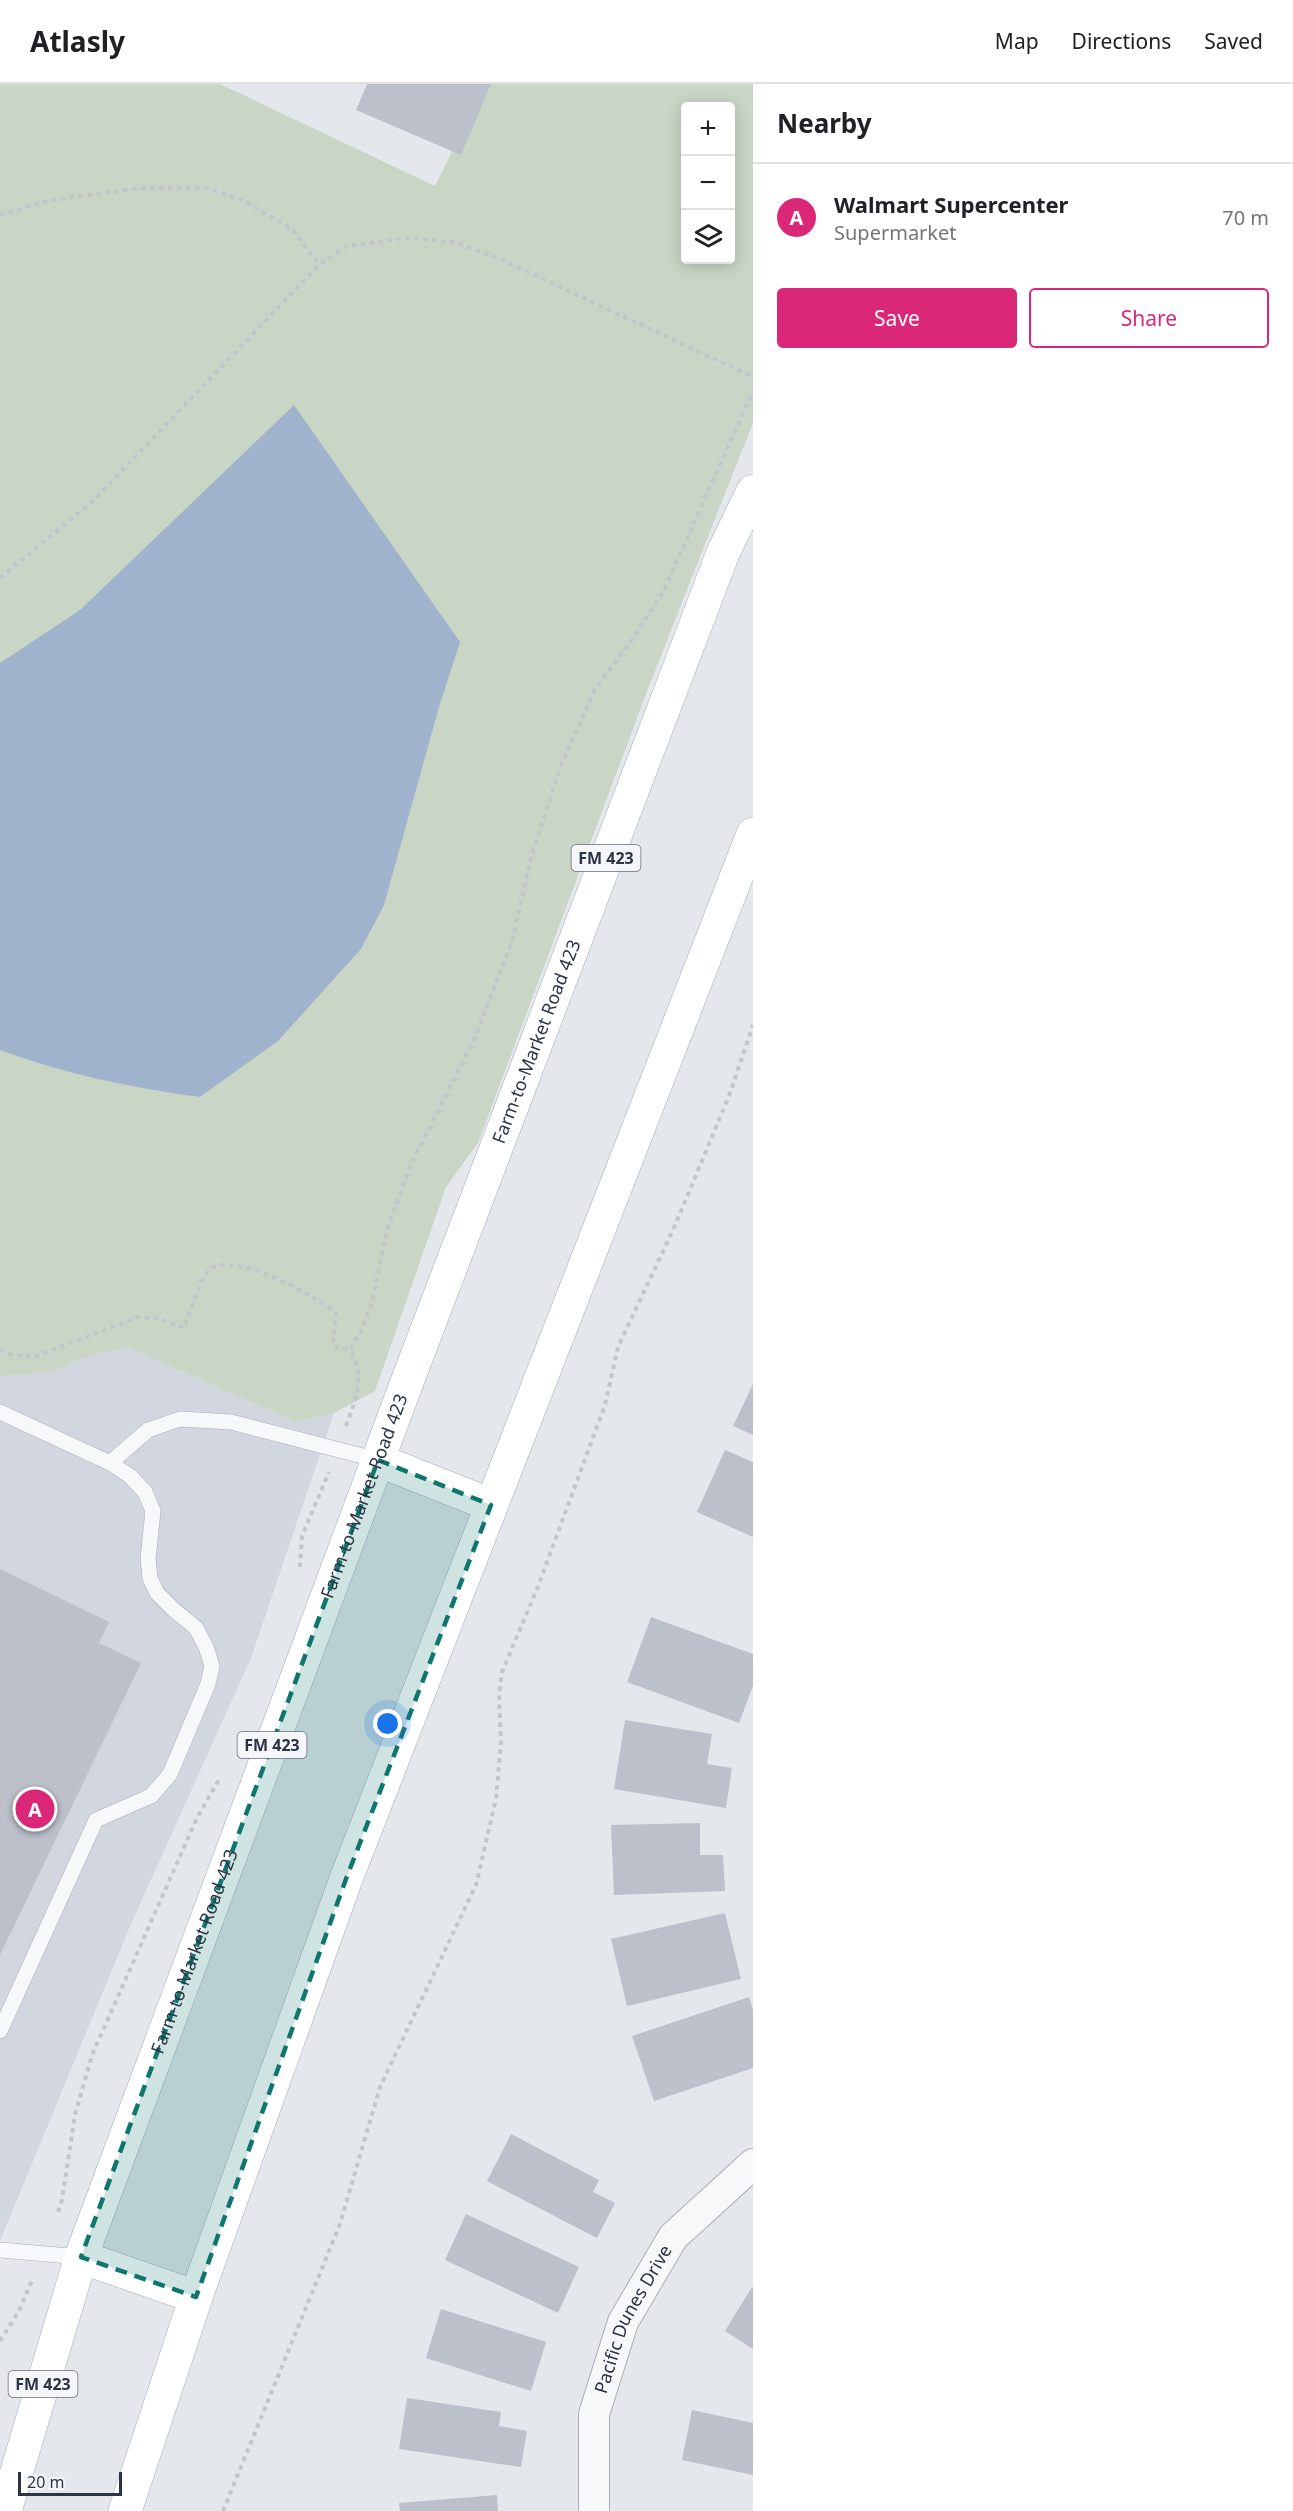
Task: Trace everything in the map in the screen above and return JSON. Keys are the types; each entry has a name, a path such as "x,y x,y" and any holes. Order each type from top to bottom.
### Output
{"main road":[{"name":"Farm-to-Market Road 423","path":"5,2511 81,2257 378,1460 714,575 753,490"},
{"path":"125,2511 196,2297 346,1879 753,834"},
{"path":"378,1460 491,1505"},
{"path":"81,2257 196,2297"}],"street":[{"name":"Pacific Dunes Drive","path":"594,2511 594,2414 623,2322 673,2237 753,2164"}],"lane":[{"path":"0,1412 110,1463 130,1476 145,1492 153,1511 148,1559 150,1578 157,1593 196,1628 207,1647 212,1666 208,1684 170,1774 151,1796 96,1821 0,2031"},
{"path":"110,1463 148,1430 180,1419 231,1422 378,1460"},
{"path":"0,2250 81,2257"}],"path":[{"path":"0,215 50,200 102,193 178,187 206,188 242,200 292,229 319,266"},
{"path":"0,578 93,501 319,266 347,246 408,238 453,242 496,257 753,377"},
{"path":"350,1350 362,1329 372,1302 388,1227 412,1162 474,1040 512,941 532,854 560,768 595,689 634,637 663,592 753,391"},
{"path":"223,2511 340,2224 380,2087 476,1885 495,1799 501,1741 499,1697 502,1672 537,1588 604,1405 618,1347 673,1230 729,1096 753,1025"},
{"path":"0,1350 8,1354 34,1357 138,1317 159,1319 184,1328 208,1271 218,1264 233,1264 269,1275 327,1305 336,1313 333,1346 350,1350 356,1360 360,1387 338,1450 302,1536 299,1578"},
{"path":"0,2341 19,2311 62,2200 75,2115 93,2055 197,1818 223,1773"}],"highlighted area":[{"path":"378,1460 491,1505 346,1879 196,2297 81,2257"}],"shaded area":[{"path":"127,1347 296,1422 334,1413 251,1658 131,1924 0,2241 0,1376 52,1372 89,1356"}],"green space":[{"path":"0,84 220,84 435,186 485,84 753,84 753,423 649,686 478,1143 446,1187 375,1391 334,1413 296,1422 127,1347 89,1356 52,1372 0,1376"}],"water":[{"path":"294,405 460,642 439,707 384,905 361,949 278,1041 200,1097 99,1079 0,1050 0,663 80,610"}],"building":[{"path":"367,84 491,84 461,155 356,110"},
{"path":"753,1384 753,1435 733,1426"},
{"path":"725,1450 753,1462 753,1537 697,1512"},
{"path":"0,1569 109,1622 99,1643 141,1663 0,1955"},
{"path":"651,1617 753,1654 753,1686 739,1723 627,1682"},
{"path":"625,1720 712,1734 707,1764 732,1768 726,1808 614,1789"},
{"path":"700,1823 700,1855 723,1855 725,1891 614,1895 611,1825"},
{"path":"725,1913 741,1979 627,2006 611,1939"},
{"path":"749,1997 753,2010 753,2068 654,2101 632,2036"},
{"path":"511,2134 599,2180 593,2192 615,2203 597,2238 487,2181"},
{"path":"466,2214 579,2267 558,2313 445,2260"},
{"path":"753,2288 753,2349 725,2331"},
{"path":"441,2309 546,2342 531,2391 426,2358"},
{"path":"407,2398 501,2412 499,2426 527,2431 521,2467 399,2449"},
{"path":"692,2410 753,2423 753,2475 682,2460"},
{"path":"497,2495 498,2511 400,2511 399,2503"}],"place":[{"name":"Walmart Supercenter","path":"35,1809"}]}
